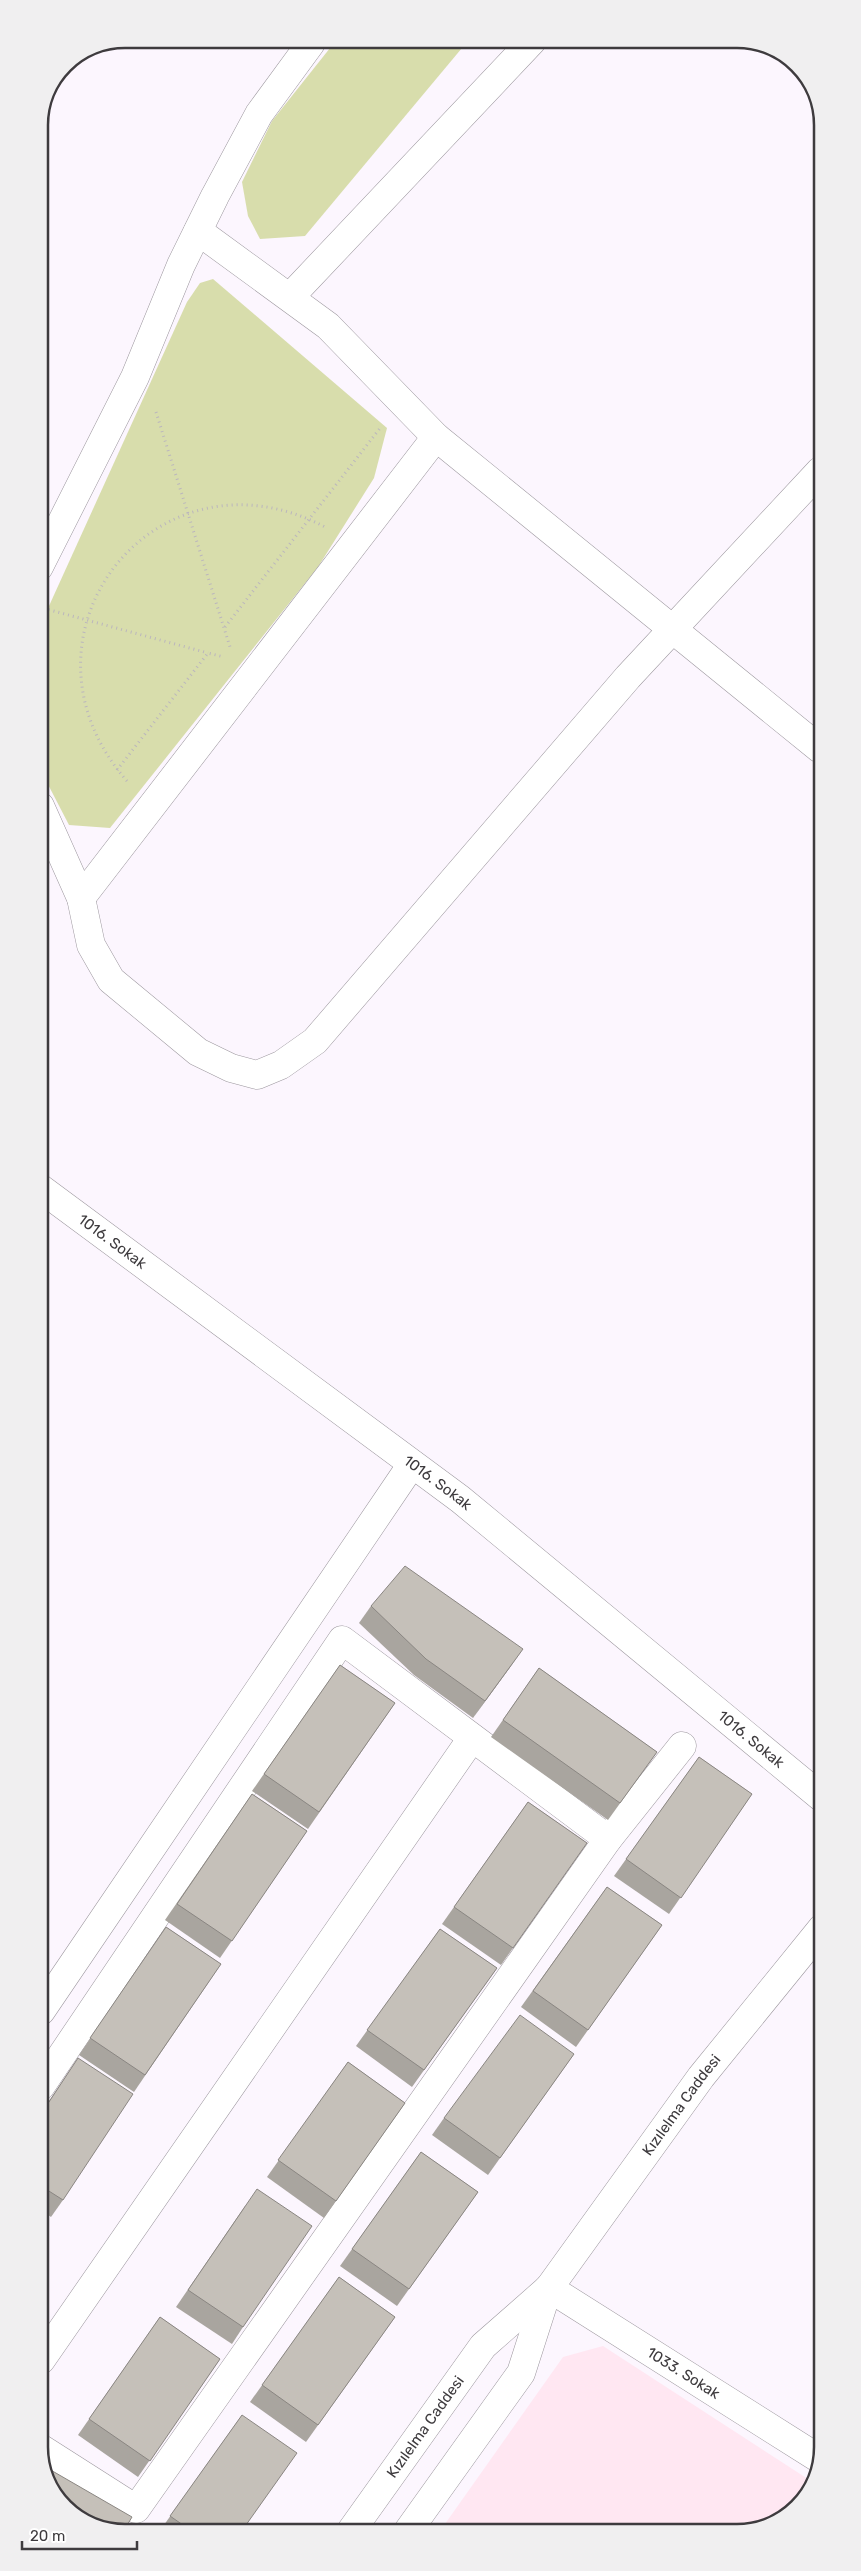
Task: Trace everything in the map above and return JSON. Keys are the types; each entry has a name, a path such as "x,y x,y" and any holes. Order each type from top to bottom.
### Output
{"street":[{"path":"48,549 141,363 181,264 198,231 259,114 307,48"},
{"path":"290,297 525,48"},
{"path":"198,231 328,326 436,437 671,630 814,744"},
{"path":"81,898 154,804 246,664 352,546 436,437"},
{"path":"48,824 81,898 91,945 111,980 198,1052 231,1068 257,1074 281,1065 315,1041 628,677 814,477"},
{"name":"1016. Sokak","path":"48,1194 460,1499 814,1790"},
{"path":"48,2001 412,1464"},
{"path":"48,2076 342,1640 608,1839"},
{"path":"48,2351 472,1738"},
{"path":"48,2452 136,2509 608,1839 682,1746"},
{"name":"Kızılelma Caddesi","path":"355,2523 483,2346 549,2288 700,2077 814,1938"},
{"name":"Kızılelma Caddesi","path":"413,2523 521,2373 549,2288"},
{"name":"1033. Sokak","path":"549,2288 813,2455"}],"path":[{"path":"141,363 224,628 246,664"},
{"path":"224,628 401,401"},
{"path":"154,804 130,784 117,770 95,735 84,706 80,676 81,650 87,620 94,600 106,578 121,558 140,540 161,526 189,514 209,508 234,504 260,505 285,510 309,519 332,531 352,546"},
{"path":"48,609 246,664"},
{"path":"117,770 208,653"}],"shaded area":[{"path":"603,2346 807,2478 806,2481 798,2494 779,2511 771,2516 747,2523 445,2524 563,2357"}],"green space":[{"path":"330,48 462,48 305,236 260,239 248,216 242,182 272,121"},
{"path":"213,279 387,428 374,478 318,567 110,828 69,825 48,784 48,608 187,302 200,283"}],"building":[{"path":"405,1566 523,1649 485,1701 426,1659 371,1606"},
{"path":"340,1665 395,1703 319,1812 264,1774"},
{"path":"539,1668 657,1752 620,1803 503,1720"},
{"path":"699,1757 752,1794 681,1898 626,1859"},
{"path":"252,1794 307,1831 232,1941 177,1904"},
{"path":"528,1802 587,1843 513,1948 454,1907"},
{"path":"607,1887 662,1925 588,2030 533,1991"},
{"path":"166,1927 221,1964 145,2075 90,2038"},
{"path":"440,1929 497,1968 424,2070 367,2030"},
{"path":"520,2015 574,2054 500,2158 444,2118"},
{"path":"78,2058 133,2094 63,2200 48,2190 48,2103"},
{"path":"348,2062 405,2103 336,2201 278,2160"},
{"path":"421,2152 478,2192 409,2289 352,2249"},
{"path":"257,2189 312,2226 243,2327 188,2290"},
{"path":"339,2277 395,2317 318,2425 262,2385"},
{"path":"160,2317 220,2359 150,2461 89,2419"},
{"path":"242,2415 297,2453 247,2523 180,2523 170,2516"},
{"path":"51,2470 132,2517 128,2523 119,2523 104,2521 82,2511 63,2494"}]}
